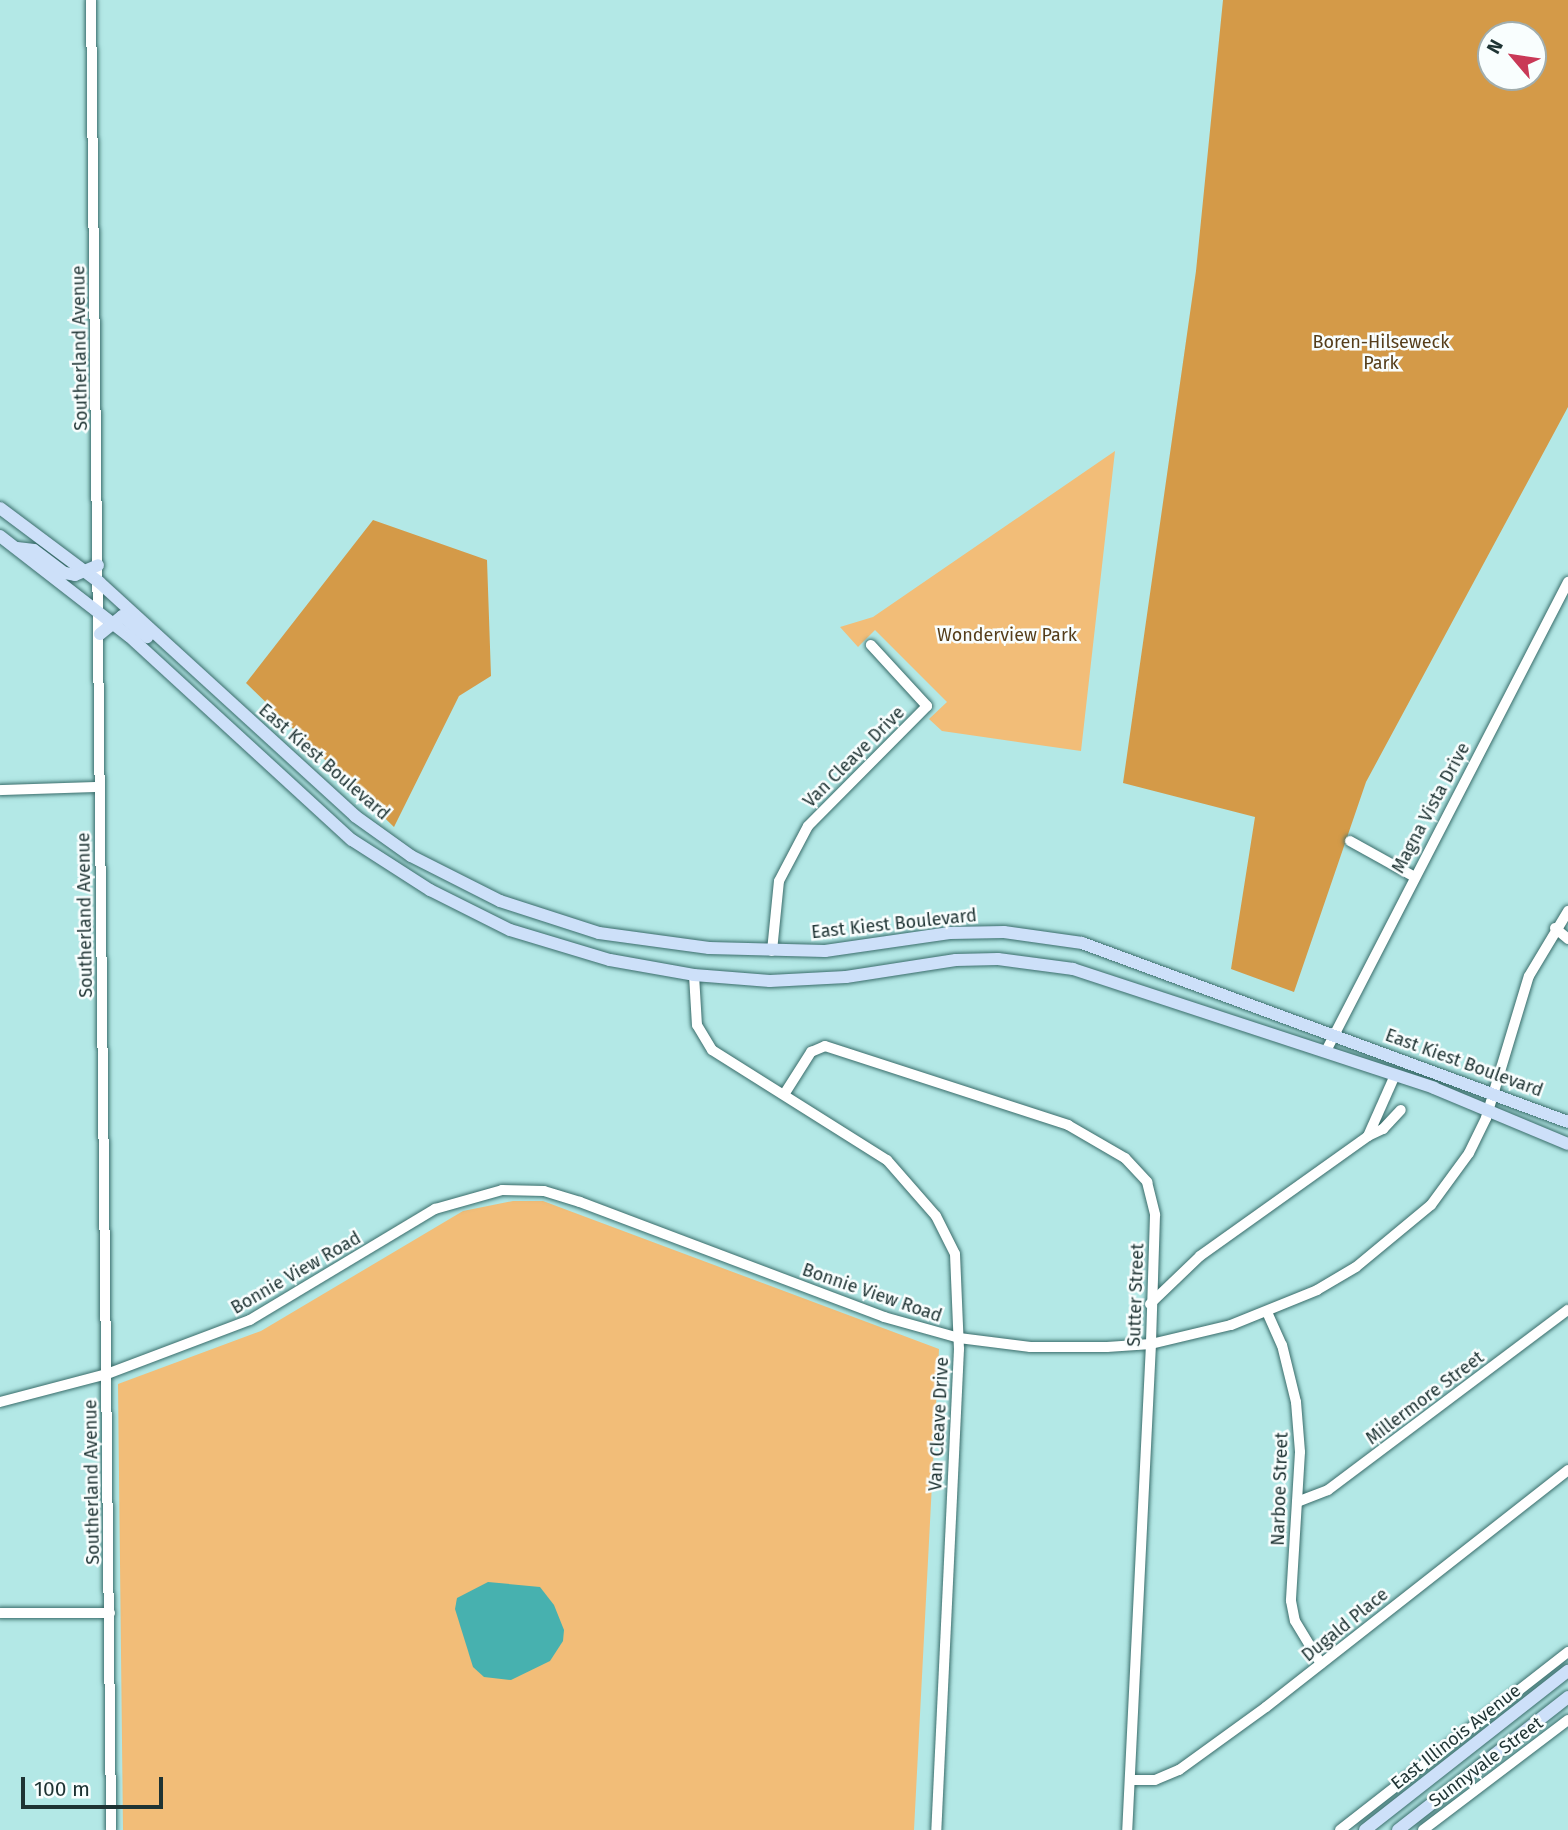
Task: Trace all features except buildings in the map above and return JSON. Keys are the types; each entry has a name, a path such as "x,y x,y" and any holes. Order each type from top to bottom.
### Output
{"main road":[{"name":"East Kiest Boulevard","path":"0,508 99,582 317,784 411,856 500,901 599,933 709,948 825,951 950,933 1034,934 1134,960 1568,1122"},
{"name":"East Kiest Boulevard","path":"0,536 112,622 342,831 401,872 466,911 552,946 694,975 770,981 846,977 956,960 1032,962 1073,969 1395,1075 1490,1109 1568,1144"},
{"path":"16,547 34,550 65,573 86,571 99,565"},
{"path":"100,634 122,616 153,643 174,651"},
{"path":"401,872 411,856"},
{"name":"East Illinois Avenue","path":"1365,1830 1568,1671"},
{"path":"1398,1830 1568,1697"},
{"path":"1459,1757 1472,1774"}],"street":[{"name":"Southerland Avenue","path":"92,0 100,634 98,787 111,1830"},
{"name":"Magna Vista Drive","path":"1326,1051 1413,876 1568,582"},
{"name":"Van Cleave Drive","path":"772,951 779,881 808,826 927,706 871,645"},
{"path":"0,790 98,787"},
{"path":"1350,841 1413,876"},
{"name":"Bonnie View Road","path":"0,1402 107,1374 250,1320 435,1209 502,1190 544,1191 580,1202 884,1317 959,1338 1041,1347 1151,1344 1267,1312 1356,1267 1416,1220 1469,1153 1496,1093 1520,999 1555,929 1568,911"},
{"path":"1555,929 1568,939"},
{"name":"Van Cleave Drive","path":"694,975 694,1012 704,1040 887,1160 936,1216 955,1254 959,1338 936,1830"},
{"name":"Sutter Street","path":"785,1093 811,1052 820,1046 1084,1133 1125,1158 1147,1182 1154,1215 1151,1344 1127,1830"},
{"path":"1368,1136 1395,1075"},
{"path":"1150,1304 1200,1256 1368,1136 1383,1129 1401,1110"},
{"name":"Millermore Street","path":"1297,1503 1328,1490 1568,1310"},
{"name":"Narboe Street","path":"1267,1312 1285,1354 1296,1402 1297,1503 1291,1601 1294,1621 1321,1664"},
{"name":"Dugald Place","path":"1130,1780 1155,1780 1179,1770 1321,1664 1568,1470"},
{"path":"0,1613 110,1613"},
{"path":"1340,1830 1568,1653"},
{"name":"Sunnyvale Street","path":"1423,1830 1568,1720"}],"green space":[{"name":"Boren-Hilseweck Park","path":"1223,0 1568,0 1568,407 1366,782 1294,992 1231,969 1255,817 1123,783 1196,271"},
{"name":"Wonderview Park","path":"1115,451 1081,751 942,731 929,719 947,702 875,630 858,647 840,627 873,617"},
{"path":"373,520 487,560 491,676 459,696 394,827 246,683"},
{"path":"513,1201 543,1201 939,1349 914,1830 123,1830 118,1384 261,1331 463,1211"}],"water":[{"path":"488,1582 540,1587 554,1605 564,1630 563,1641 550,1661 511,1680 484,1677 473,1667 455,1609 457,1598"}]}
